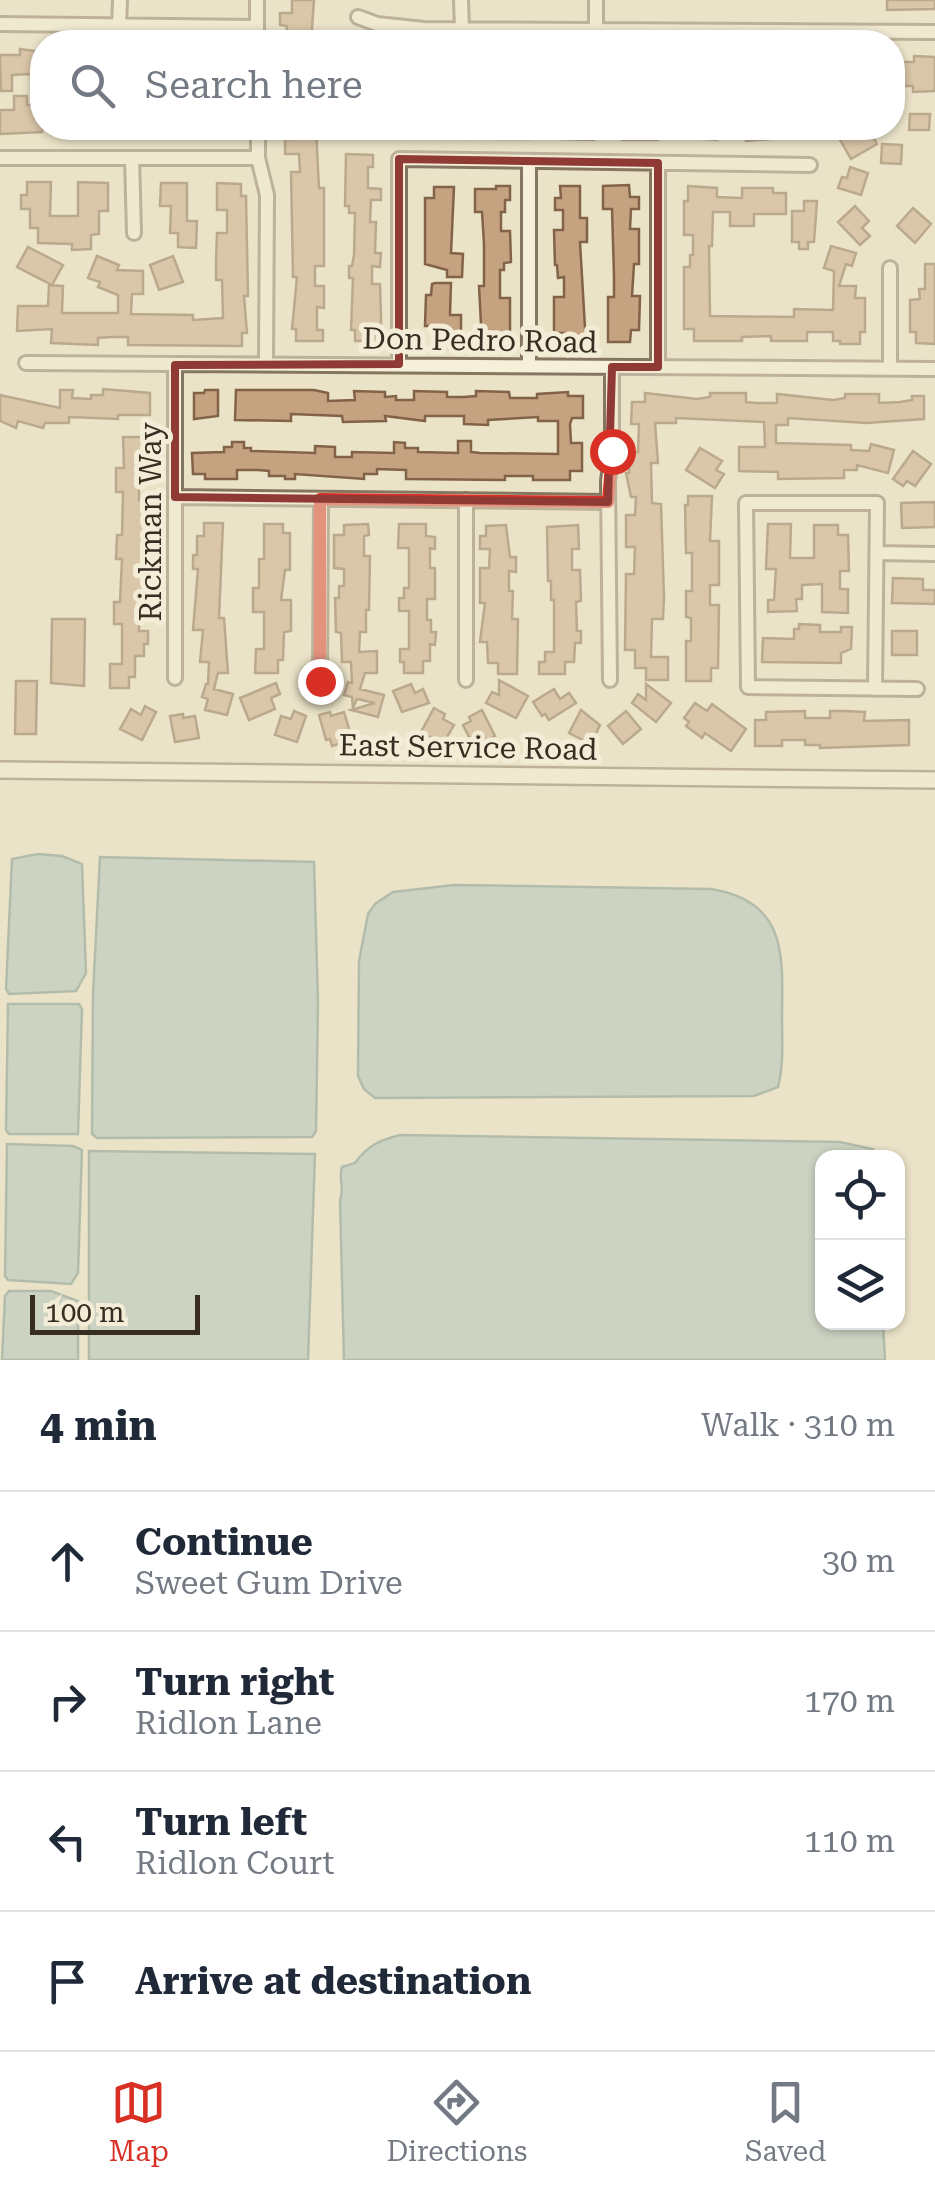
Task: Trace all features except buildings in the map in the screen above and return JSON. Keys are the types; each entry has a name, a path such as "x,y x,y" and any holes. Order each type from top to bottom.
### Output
{"street":[{"path":"119,26 120,0"},
{"path":"0,24 257,27 257,0"},
{"path":"460,0 462,29"},
{"path":"596,0 596,30"},
{"path":"358,17 403,28 529,30"},
{"path":"905,32 935,32"},
{"path":"258,140 267,194 266,362"},
{"path":"0,158 258,158"},
{"path":"132,158 134,234"},
{"path":"399,364 399,159 810,165"},
{"path":"529,161 529,366"},
{"path":"658,163 658,367"},
{"path":"890,268 890,369"},
{"name":"Don Pedro Road","path":"26,363 935,370"},
{"name":"Rickman Way","path":"174,678 175,365"},
{"path":"610,680 608,502 612,367"},
{"path":"175,497 608,502"},
{"path":"320,499 320,681"},
{"path":"466,500 466,680"},
{"path":"875,689 877,503 746,503 748,687 875,689 918,689"},
{"path":"877,553 935,554"},
{"name":"East Service Road","path":"0,770 935,780"}],"highlighted area":[{"path":"399,159 658,163 658,367 612,367 608,502 175,497 175,365 399,364"}],"water":[{"path":"38,854 62,856 82,864 86,973 76,991 9,994 6,989 12,859"},
{"path":"100,857 314,862 318,1002 316,1131 312,1137 97,1138 92,1134 93,994"},
{"path":"454,885 711,889 736,895 754,905 767,918 780,951 782,1052 778,1087 754,1096 375,1098 364,1089 358,1076 359,961 368,914 393,892"},
{"path":"8,1004 79,1004 82,1009 78,1134 9,1134 6,1130"},
{"path":"400,1135 840,1142 873,1149 815,1150 815,1330 883,1330 885,1360 344,1360 341,1171 386,1139"},
{"path":"7,1144 73,1146 82,1150 78,1273 71,1284 8,1280 5,1276"},
{"path":"89,1151 315,1154 308,1360 89,1360"},
{"path":"9,1291 51,1291 78,1301 78,1360 2,1360 5,1296"}],"route":[{"path":"320,681 320,499 608,502 612,451"}]}
